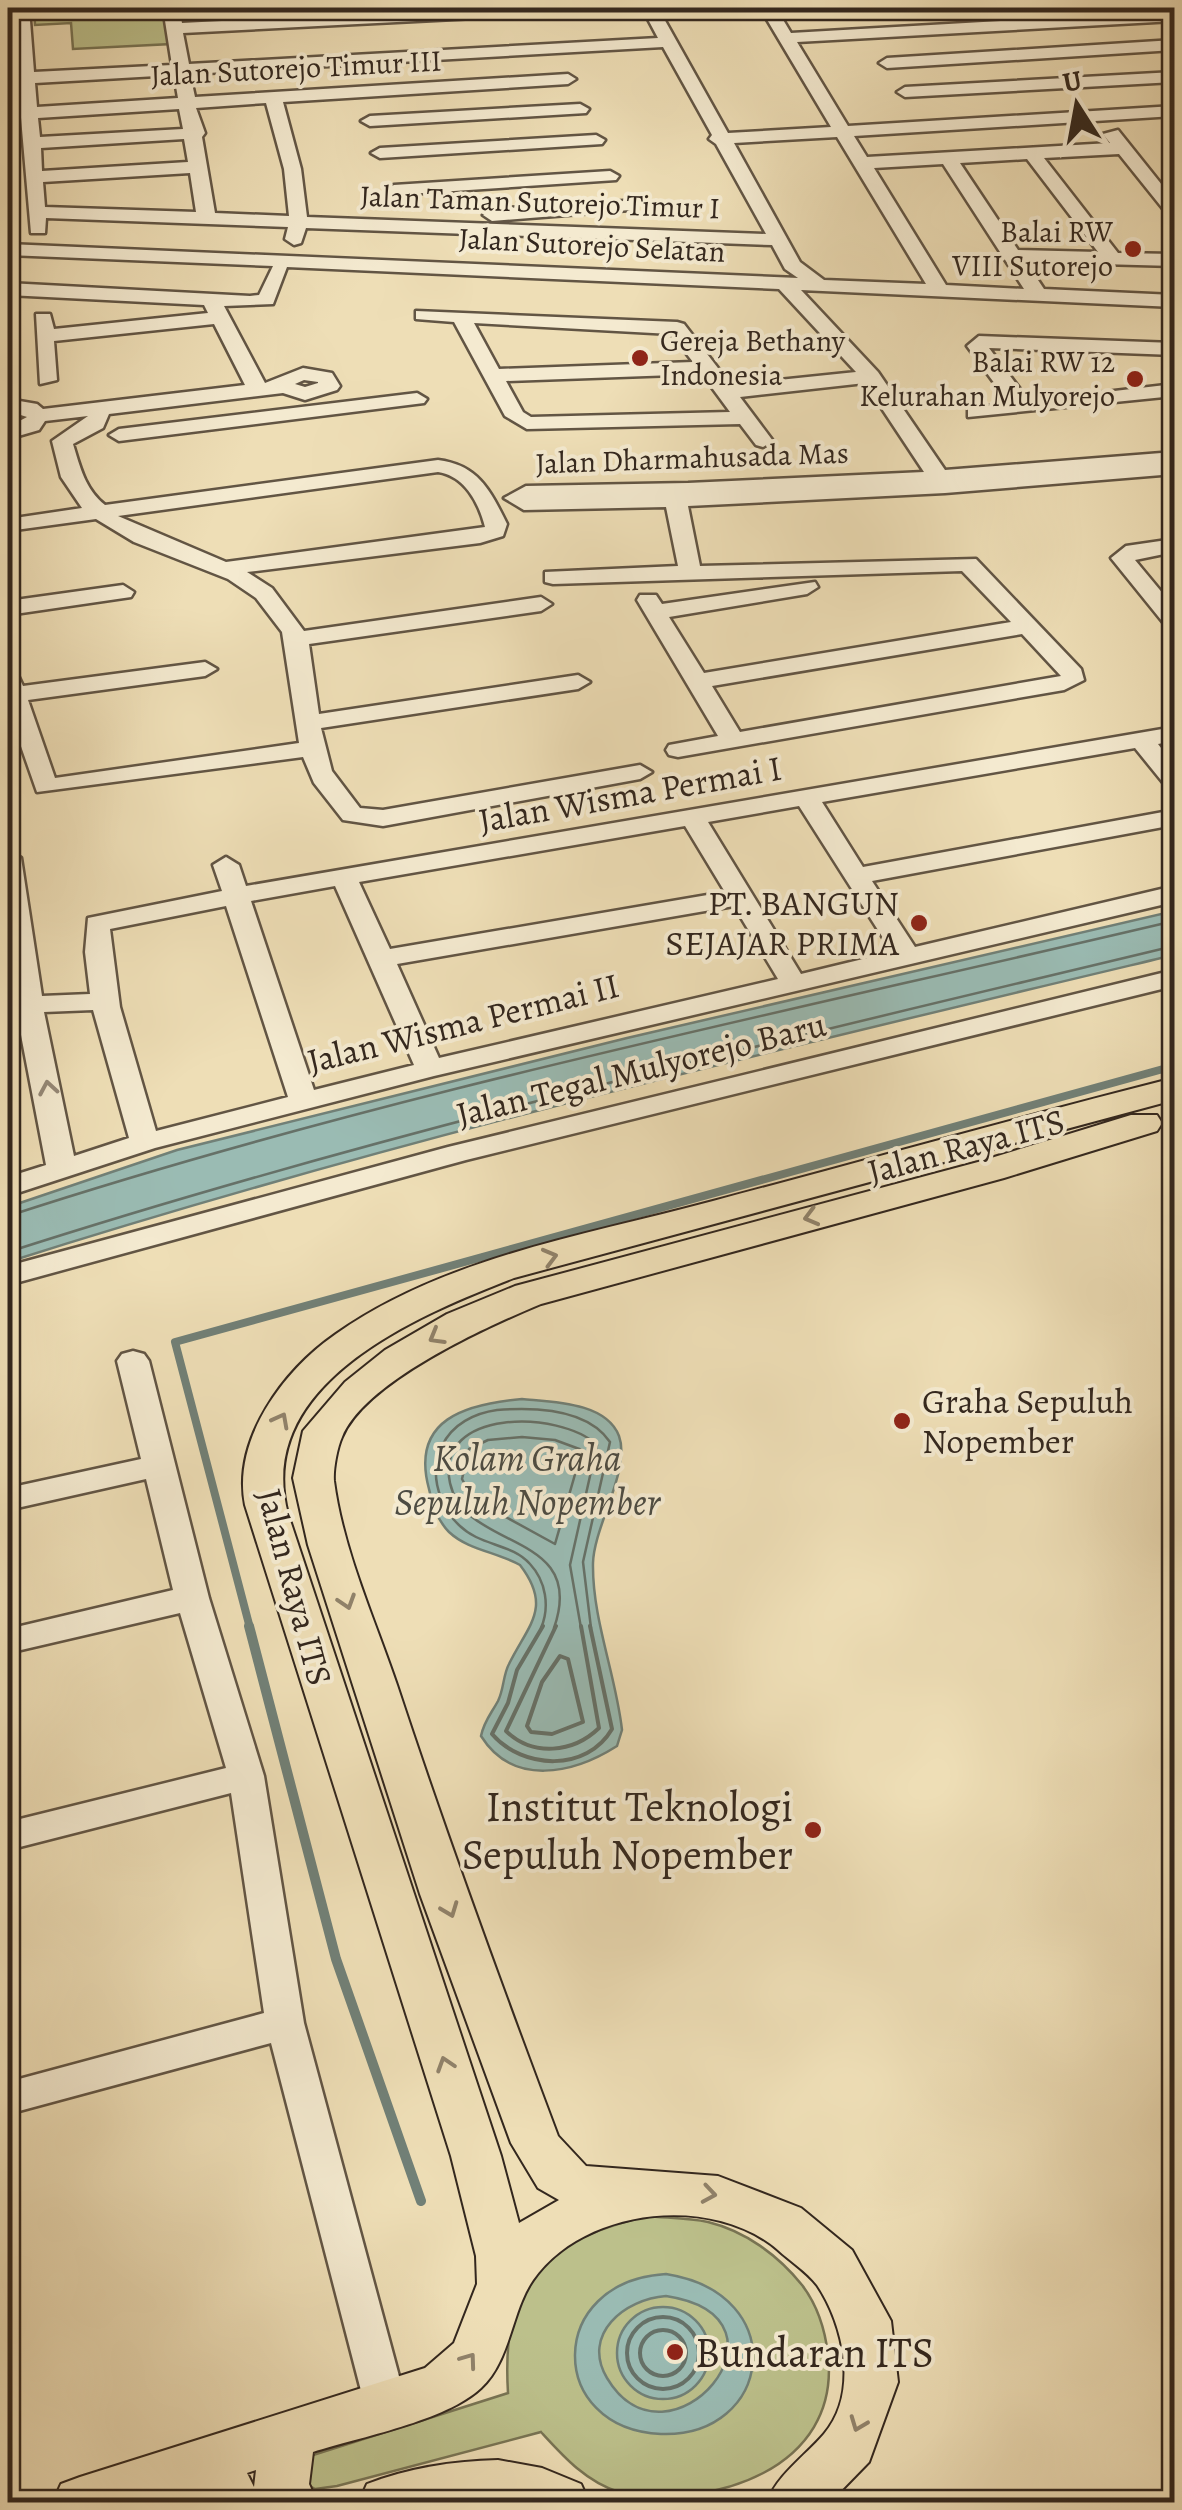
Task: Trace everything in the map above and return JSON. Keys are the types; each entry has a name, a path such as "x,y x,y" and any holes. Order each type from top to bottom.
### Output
{"main road":[{"name":"Jalan Raya ITS","path":"642,2192 578,2188 560,2180 547,2166 444,1894 329,1545 314,1478 323,1431 359,1392 400,1358 446,1332 528,1295 983,1156 1174,1090"},
{"name":"Jalan Raya ITS","path":"501,2281 502,2256 476,2156 328,1711 262,1484 275,1425 310,1373 358,1335 423,1300 501,1270 1174,1114"},
{"path":"328,1711 380,1701"},
{"path":"80,2502 216,2484 287,2440 440,2388 466,2368 501,2281 557,2223 602,2201 642,2192 683,2190 725,2197 772,2214 811,2240 848,2285 867,2329 871,2376 863,2418 850,2445 817,2486 794,2502"},
{"path":"287,2440 281,2490 290,2502"},
{"path":"411,2496 519,2488 562,2502"}],"street":[{"path":"22,8 16,79 28,112 32,143 38,250"},
{"path":"171,8 196,134 207,221"},
{"path":"176,28 434,11 572,8"},
{"path":"650,8 718,139 778,240 789,275 871,376 943,483"},
{"path":"768,8 938,290"},
{"path":"434,11 450,54"},
{"path":"787,38 1174,16"},
{"path":"1137,18 1174,42"},
{"path":"869,34 926,126"},
{"path":"16,79 668,42"},
{"path":"887,62 1174,42"},
{"path":"552,49 596,140 633,236"},
{"path":"905,92 1174,77"},
{"name":"Jalan Sutorejo Timur III","path":"28,112 568,79"},
{"path":"362,92 404,225 624,206"},
{"path":"47,336 266,300 300,224 272,96"},
{"path":"370,121 580,109"},
{"path":"718,139 1174,111"},
{"path":"1098,116 1174,212"},
{"path":"32,143 196,134"},
{"path":"380,153 596,140"},
{"path":"863,164 1124,148"},
{"path":"1032,154 1112,258"},
{"path":"948,159 1038,295"},
{"path":"35,177 200,166"},
{"path":"394,190 610,176"},
{"path":"38,210 204,197"},
{"name":"Jalan Taman Sutorejo Timur I","path":"38,210 207,221 778,240"},
{"name":"Jalan Sutorejo Selatan","path":"8,249 282,266 789,275 819,286 1174,301"},
{"path":"1013,256 1174,260"},
{"path":"8,288 216,309"},
{"path":"36,290 47,336 47,380"},
{"path":"216,309 258,390"},
{"path":"423,315 671,326 763,441"},
{"path":"461,318 515,416 527,423 745,418"},
{"path":"1023,407 976,346 979,342 1174,349"},
{"path":"494,375 705,368"},
{"path":"727,392 871,376"},
{"path":"38,416 284,387 317,402"},
{"path":"975,413 1174,391"},
{"path":"119,435 317,402 416,399"},
{"path":"8,405 30,408 38,416"},
{"path":"100,409 96,424 62,441 80,498 117,527 228,568 267,595 298,639 309,723 326,783 352,814 362,818 640,772"},
{"path":"8,433 32,426 38,416"},
{"name":"Jalan Dharmahusada Mas","path":"1174,458 943,483 660,493 526,492 515,498 524,504 676,502 1174,468"},
{"path":"8,525 456,467 471,476 496,524 496,531 228,568"},
{"path":"676,502 692,576"},
{"path":"1170,611 1122,558 1134,551 1174,546"},
{"path":"554,577 692,576 968,564 1073,674 1072,680 678,750"},
{"path":"656,612 863,575 850,568"},
{"path":"632,576 733,740"},
{"path":"8,608 123,592"},
{"path":"298,639 541,604"},
{"path":"699,681 1028,626"},
{"path":"206,669 10,686 46,787 314,748"},
{"path":"309,723 578,682"},
{"name":"Jalan Wisma Permai I","path":"93,1003 97,924 234,896 345,880 1174,734"},
{"path":"1142,740 1174,780"},
{"path":"807,799 907,955"},
{"path":"855,876 1174,817"},
{"path":"693,818 794,982"},
{"path":"226,865 304,1100"},
{"path":"10,873 22,931 30,1006 62,1170"},
{"path":"345,880 430,1069"},
{"name":"Jalan Wisma Permai II","path":"8,1186 145,1142 304,1100 1174,894"},
{"path":"382,959 742,897"},
{"name":"Jalan Tegal Mulyorejo Baru","path":"8,1276 458,1152 1174,978"},
{"path":"30,1006 93,1003 145,1142"},
{"path":"133,1362 192,1598 246,1776 285,2023 386,2406"},
{"path":"8,1499 156,1466"},
{"path":"8,1640 192,1598"},
{"path":"8,1836 246,1776"},
{"path":"8,2098 285,2023"}],"green space":[{"path":"34,8 165,8 171,44 73,49 71,23 35,25"},
{"path":"647,2216 708,2222 735,2231 771,2254 808,2293 825,2336 827,2394 814,2427 792,2453 763,2473 729,2487 655,2496 619,2492 596,2482 541,2432 337,2486 315,2489 303,2482 310,2456 508,2393 512,2322 521,2295 535,2272 580,2239"}],"water":[{"path":"1174,911 1174,955 442,1136 8,1262 8,1207 177,1150 627,1038"},
{"name":"Kolam Graha Sepuluh Nopember","path":"522,1399 577,1406 603,1416 619,1436 621,1449 593,1563 596,1605 622,1730 617,1746 600,1756 544,1771 510,1763 481,1736 500,1696 507,1668 534,1616 535,1593 530,1580 520,1565 465,1543 449,1532 434,1506 425,1465 435,1431 447,1420 481,1405"},
{"path":"666,2274 707,2287 734,2308 749,2334 753,2363 745,2390 726,2414 698,2429 661,2434 623,2426 596,2408 580,2383 575,2355 581,2326 598,2301 626,2283","holes":["666,2296 707,2310 726,2333 726,2359 713,2384 690,2403 662,2412 633,2405 607,2378 599,2347 603,2334 622,2312"]},
{"path":"663,2307 681,2311 695,2321 705,2335 709,2353 705,2371 695,2385 681,2395 663,2399 645,2395 631,2385 621,2371 617,2353 621,2335 631,2321 645,2311"}],"waterway":[{"path":"250,1628 175,1342 1174,1066"},
{"path":"249,1626 336,1959 421,2201"}],"place":[{"name":"Balai RW VIII Sutorejo","path":"1133,249"},
{"name":"Gereja Bethany Indonesia","path":"640,358"},
{"name":"Balai RW 12 Kelurahan Mulyorejo","path":"1135,379"},
{"name":"PT. BANGUN SEJAJAR PRIMA","path":"919,923"},
{"name":"Graha Sepuluh Nopember","path":"902,1421"},
{"name":"Institut Teknologi Sepuluh Nopember","path":"813,1830"},
{"name":"Bundaran ITS","path":"675,2352"}]}
